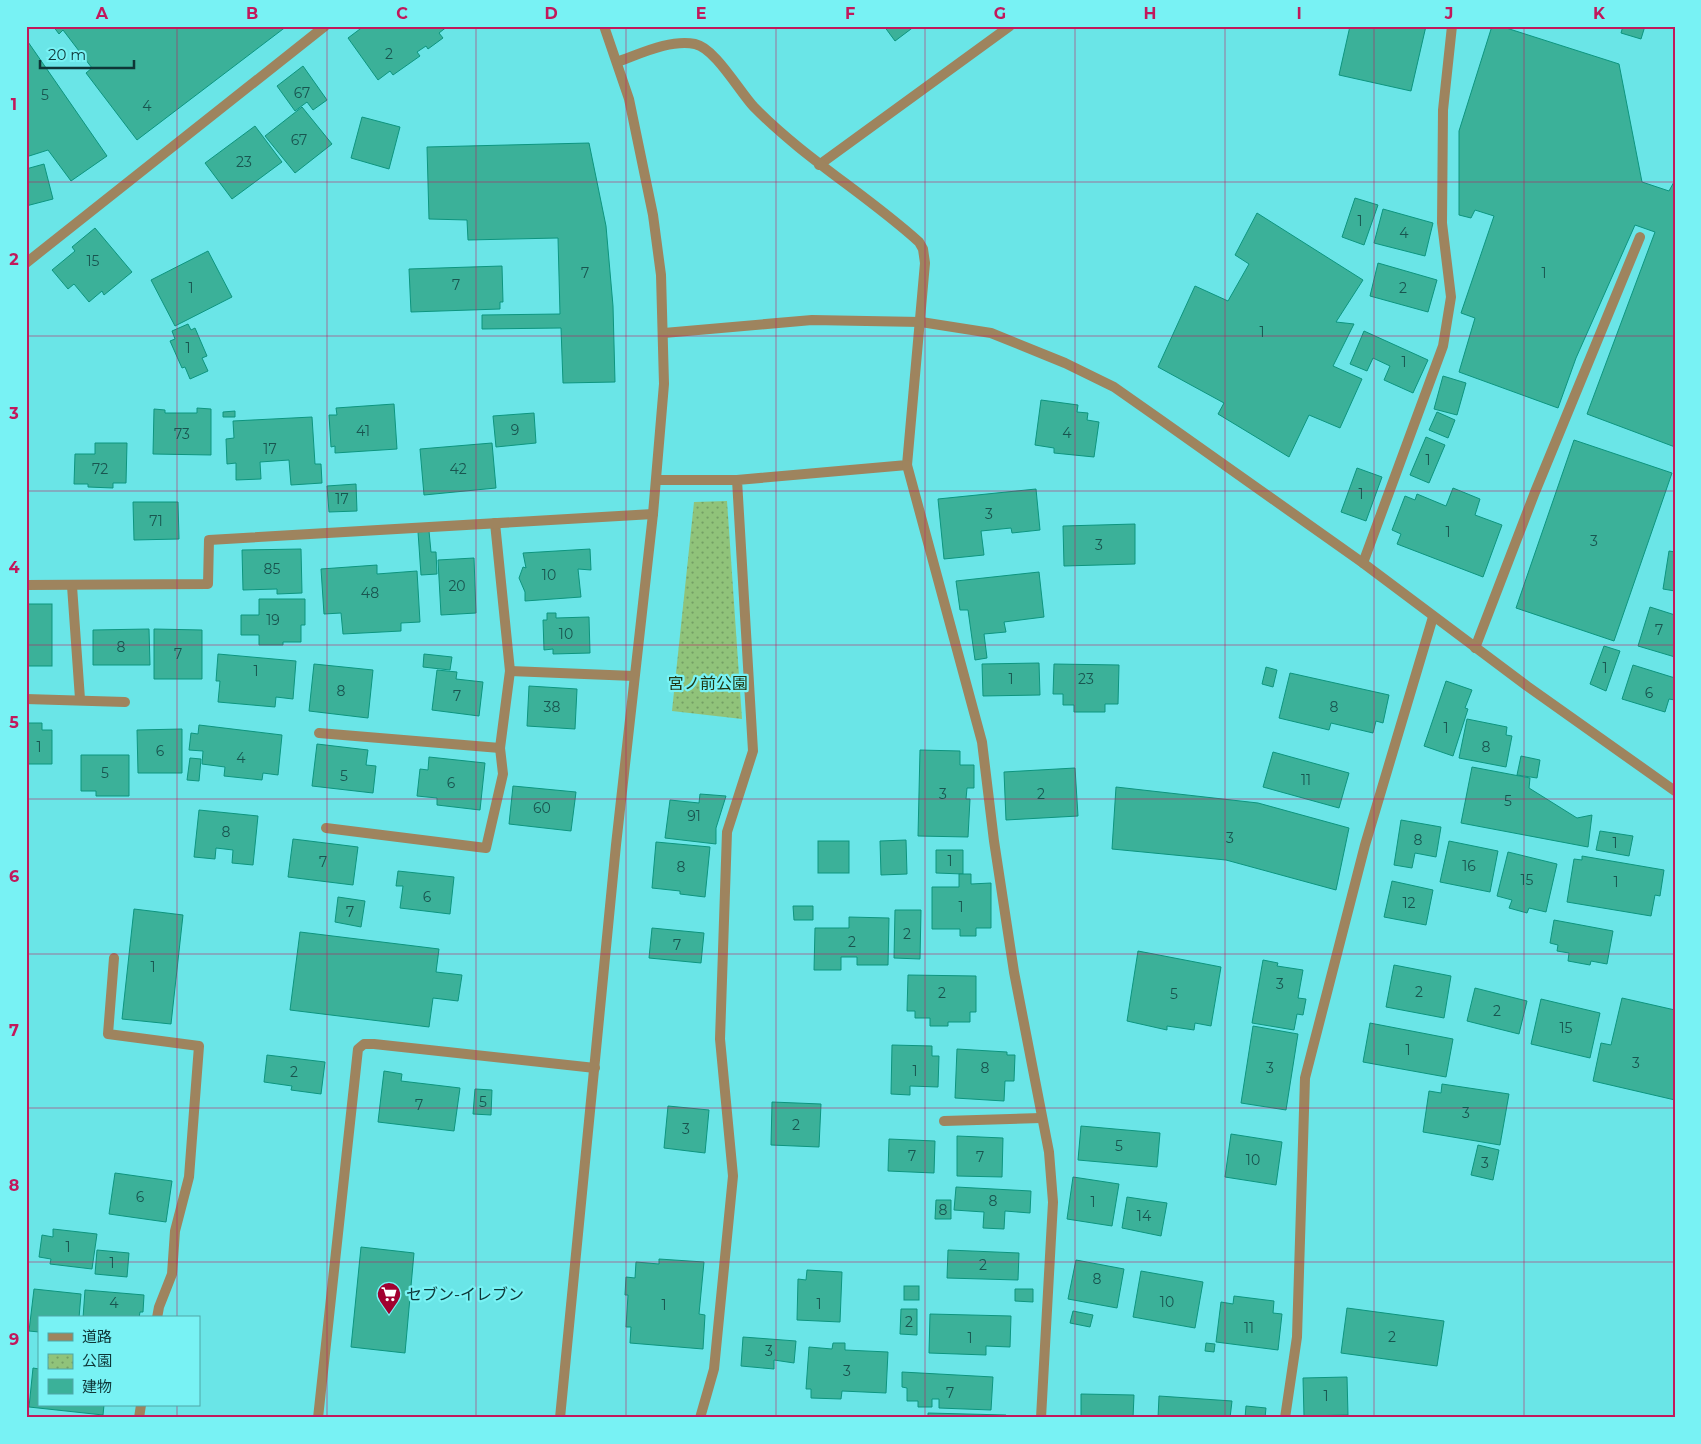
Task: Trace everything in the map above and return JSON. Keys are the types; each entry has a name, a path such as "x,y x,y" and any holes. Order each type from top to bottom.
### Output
{"street":[{"path":"26,263 324,26"},
{"path":"560,1418 634,676 662,418 664,333 661,275 653,215 629,99 604,26"},
{"path":"818,165 1010,26"},
{"path":"1363,563 1443,346 1452,297 1442,213 1443,110 1452,26"},
{"path":"617,62 677,44 695,44 709,50 748,101 778,131 818,165 919,242 924,250 925,263 907,465 982,742 1012,962 1049,1152 1053,1202 1041,1418"},
{"path":"1475,648 1535,492 1640,237"},
{"path":"664,333 812,320 920,322 991,334 1049,356 1114,387 1363,563 1475,648 1675,791"},
{"path":"656,480 737,480 907,465"},
{"path":"700,1418 714,1369 732,1176 720,1039 727,832 753,751 737,480"},
{"path":"26,585 208,584 209,540 653,514"},
{"path":"326,828 486,848 503,774 500,748 510,672 495,523"},
{"path":"72,586 80,700"},
{"path":"1285,1418 1298,1337 1305,1078 1365,845 1433,616"},
{"path":"510,672 634,676"},
{"path":"26,699 125,702"},
{"path":"319,733 500,748"},
{"path":"114,958 108,1034 199,1046 189,1178 175,1231 172,1274 159,1306 157,1316"},
{"path":"318,1418 358,1049 364,1044 374,1044 595,1068"},
{"path":"944,1121 1041,1118"}],"green space":[{"name":"宮ノ前公園","path":"727,501 742,719 672,711 694,502"}],"building":[{"path":"53,26 287,26 137,140 86,73 92,68 63,30 59,34"},
{"path":"364,26 448,26 439,33 443,38 428,49 426,46 417,52 420,56 393,75 390,71 378,80 348,38"},
{"path":"884,26 915,26 895,41"},
{"path":"1350,26 1426,26 1411,91 1339,75"},
{"path":"1492,26 1500,26 1619,64 1642,182 1669,191 1675,180 1675,447 1587,414 1655,232 1635,225 1576,358 1558,408 1459,372 1475,318 1461,313 1494,216 1475,210 1471,218 1459,215 1459,131"},
{"path":"1623,26 1645,26 1641,39 1621,33"},
{"path":"26,39 107,156 71,181 48,150 26,157"},
{"path":"303,66 327,100 313,110 307,102 295,111 277,86"},
{"path":"302,107 332,144 295,173 265,136"},
{"path":"362,117 400,127 389,169 351,158"},
{"path":"255,126 282,162 232,199 205,163"},
{"path":"589,143 606,226 613,306 615,382 563,383 561,328 482,329 482,315 560,314 558,238 468,240 467,220 429,219 427,147"},
{"path":"44,164 53,199 26,206 26,169"},
{"path":"1355,198 1378,205 1364,245 1342,237"},
{"path":"1383,209 1433,223 1425,256 1374,243"},
{"path":"1257,213 1363,280 1336,322 1354,324 1333,366 1362,379 1340,428 1309,415 1289,457 1218,414 1224,403 1158,367 1195,286 1228,301 1249,264 1235,255"},
{"path":"95,228 132,272 104,295 102,291 89,302 74,284 68,289 52,270 75,251 72,247"},
{"path":"208,251 232,297 175,326 151,280"},
{"path":"1378,263 1437,280 1428,312 1370,296"},
{"path":"502,266 503,302 500,302 500,309 411,312 409,269"},
{"path":"188,324 191,330 195,328 207,356 202,358 208,371 190,379 185,367 182,368 170,341 175,339 172,331"},
{"path":"1364,331 1428,360 1413,393 1384,380 1390,366 1373,358 1367,371 1350,364"},
{"path":"1443,376 1466,383 1457,415 1434,409"},
{"path":"1041,400 1078,405 1077,412 1088,413 1087,420 1099,422 1094,457 1054,453 1054,448 1035,445"},
{"path":"394,404 397,449 335,453 335,446 331,447 329,415 337,415 336,408"},
{"path":"197,408 211,409 211,455 153,454 154,409 165,410 165,413 197,413"},
{"path":"235,411 235,417 223,417 223,412"},
{"path":"1437,412 1455,420 1448,438 1429,430"},
{"path":"534,413 536,443 496,447 493,416"},
{"path":"312,417 315,464 321,464 322,483 291,485 289,460 260,462 261,479 236,480 236,463 227,464 226,439 234,438 233,421"},
{"path":"1426,437 1445,445 1429,483 1410,475"},
{"path":"1574,440 1672,473 1614,641 1516,608"},
{"path":"95,443 127,443 126,483 113,483 113,488 88,487 88,484 74,484 75,454 95,454"},
{"path":"492,443 496,488 424,495 420,449"},
{"path":"1357,468 1382,477 1366,521 1341,512"},
{"path":"356,484 357,511 329,512 327,486"},
{"path":"1453,488 1480,499 1475,515 1502,525 1483,577 1397,544 1401,534 1392,530 1405,496 1415,500 1417,494 1446,506"},
{"path":"1036,489 1040,530 1012,533 1011,528 981,531 984,555 944,559 938,499"},
{"path":"133,502 178,502 179,539 134,540"},
{"path":"1135,524 1135,564 1064,566 1063,526"},
{"path":"429,531 431,552 436,552 437,574 421,575 418,532"},
{"path":"301,549 302,593 277,594 277,589 243,590 242,550"},
{"path":"590,549 591,570 578,569 581,597 525,601 525,592 519,578 523,567 526,568 523,553"},
{"path":"1669,551 1675,552 1675,591 1663,589"},
{"path":"474,558 476,613 441,615 438,560"},
{"path":"377,565 377,574 417,571 420,622 401,623 401,631 343,634 341,613 324,614 321,569"},
{"path":"1039,572 1044,617 1004,622 1006,632 984,634 987,658 975,660 968,610 960,610 956,581"},
{"path":"259,599 305,599 305,625 301,625 301,642 283,642 283,645 259,645 259,635 241,635 241,615 259,615"},
{"path":"26,604 52,604 52,666 26,666"},
{"path":"1650,607 1675,615 1675,657 1638,646"},
{"path":"547,613 556,613 556,618 589,617 590,653 553,654 553,649 544,650 543,620 547,620"},
{"path":"149,629 150,665 93,665 93,630"},
{"path":"154,629 202,630 202,679 154,679"},
{"path":"1604,646 1620,651 1606,691 1590,684"},
{"path":"218,654 296,661 293,699 276,697 275,707 218,702 220,681 216,681"},
{"path":"424,654 452,657 450,670 423,667"},
{"path":"1039,663 1040,695 983,696 982,664"},
{"path":"314,664 373,670 368,718 309,711"},
{"path":"1054,664 1119,665 1118,704 1105,704 1105,712 1074,712 1074,705 1063,705 1063,694 1053,694"},
{"path":"1633,665 1675,678 1675,700 1669,699 1665,712 1622,699"},
{"path":"1266,667 1277,670 1273,687 1262,684"},
{"path":"437,670 457,672 456,679 483,682 479,716 432,710"},
{"path":"1290,673 1389,695 1383,723 1376,721 1373,733 1331,723 1329,730 1279,718"},
{"path":"1446,681 1472,690 1465,708 1468,709 1453,756 1424,746"},
{"path":"529,686 577,689 575,729 527,726"},
{"path":"1467,719 1507,727 1506,735 1512,736 1506,767 1459,758"},
{"path":"26,723 42,723 42,730 52,730 52,764 26,764"},
{"path":"199,725 282,735 278,775 263,773 262,780 224,776 225,767 202,764 203,751 189,750 191,733 198,734"},
{"path":"182,729 182,773 138,773 137,730"},
{"path":"317,744 368,750 366,765 376,766 373,793 312,786"},
{"path":"920,750 960,751 960,765 974,765 974,788 967,788 966,799 970,799 968,837 918,836"},
{"path":"1273,752 1349,773 1339,808 1263,787"},
{"path":"81,755 129,755 129,796 96,796 96,791 81,791"},
{"path":"1521,756 1540,760 1537,778 1517,775"},
{"path":"429,757 485,763 480,810 437,805 437,798 417,796 420,769 428,770"},
{"path":"190,758 201,759 199,781 187,780"},
{"path":"1472,767 1530,778 1529,788 1577,818 1592,815 1588,847 1461,823"},
{"path":"1075,768 1078,816 1006,820 1004,772"},
{"path":"513,786 576,792 571,831 509,824"},
{"path":"1116,787 1258,803 1349,828 1336,890 1226,860 1112,849"},
{"path":"700,794 726,796 716,828 716,844 665,838 670,800 699,803"},
{"path":"199,810 258,816 253,865 232,863 233,850 216,848 215,859 194,857"},
{"path":"1401,820 1441,827 1436,857 1415,853 1412,868 1394,865"},
{"path":"1600,831 1633,836 1629,856 1596,850"},
{"path":"293,839 358,847 353,885 288,877"},
{"path":"906,840 907,874 881,875 880,841"},
{"path":"818,841 849,841 849,873 818,873"},
{"path":"1449,841 1498,851 1490,892 1440,882"},
{"path":"656,842 710,847 705,897 680,894 680,891 652,888"},
{"path":"936,850 963,850 963,874 936,873"},
{"path":"1508,852 1557,864 1546,912 1529,908 1527,913 1509,908 1512,900 1497,896"},
{"path":"1582,856 1664,870 1660,896 1655,895 1651,916 1567,902 1574,859 1582,860"},
{"path":"398,871 454,877 450,914 400,908 403,886 396,886"},
{"path":"959,874 971,874 971,884 991,883 991,928 976,928 976,936 960,936 960,929 932,929 932,887 959,887"},
{"path":"1392,881 1433,890 1426,925 1384,917"},
{"path":"338,897 365,901 361,927 335,922"},
{"path":"793,906 813,906 813,920 794,920"},
{"path":"134,909 183,915 171,1024 122,1019"},
{"path":"895,910 921,910 920,959 894,958"},
{"path":"849,917 889,918 888,965 857,965 857,957 841,957 841,970 814,970 815,928 849,928"},
{"path":"1554,920 1613,931 1607,964 1591,961 1590,965 1568,961 1569,953 1557,951 1558,945 1550,943"},
{"path":"652,928 704,933 701,963 649,958"},
{"path":"300,932 439,949 436,972 462,975 458,1001 433,998 429,1027 290,1010"},
{"path":"1138,951 1221,967 1211,1026 1195,1023 1194,1030 1167,1026 1167,1030 1127,1021"},
{"path":"1263,960 1278,963 1277,966 1303,970 1298,998 1306,999 1303,1015 1297,1014 1294,1030 1252,1023"},
{"path":"1394,965 1451,976 1444,1018 1386,1007"},
{"path":"908,975 976,976 976,1012 970,1012 970,1022 948,1022 948,1026 930,1026 930,1018 915,1018 915,1011 907,1011"},
{"path":"1475,988 1527,1001 1519,1034 1467,1021"},
{"path":"1622,998 1675,1010 1675,1100 1593,1081 1601,1043 1611,1045"},
{"path":"1541,999 1600,1013 1590,1058 1531,1044"},
{"path":"1370,1023 1453,1039 1446,1077 1363,1062"},
{"path":"1253,1026 1298,1034 1286,1110 1241,1103"},
{"path":"892,1045 932,1046 932,1056 939,1056 938,1087 910,1086 910,1095 891,1094"},
{"path":"957,1049 1007,1052 1007,1055 1015,1055 1014,1081 1005,1081 1004,1101 955,1098"},
{"path":"267,1055 325,1062 321,1094 291,1090 292,1086 264,1082"},
{"path":"384,1071 402,1074 401,1081 460,1088 454,1131 378,1122"},
{"path":"1442,1084 1509,1094 1500,1145 1423,1132 1429,1091 1441,1093"},
{"path":"475,1089 492,1090 491,1115 473,1114"},
{"path":"772,1102 821,1104 819,1147 771,1145"},
{"path":"668,1106 709,1110 705,1153 664,1148"},
{"path":"1081,1126 1160,1133 1157,1167 1078,1160"},
{"path":"1231,1134 1282,1142 1276,1185 1225,1177"},
{"path":"957,1136 1003,1138 1002,1177 957,1176"},
{"path":"889,1139 935,1141 934,1173 888,1171"},
{"path":"1478,1145 1499,1150 1493,1180 1471,1175"},
{"path":"115,1173 172,1181 166,1222 109,1214"},
{"path":"1073,1177 1119,1184 1112,1226 1067,1219"},
{"path":"956,1187 1031,1191 1030,1213 1005,1211 1004,1229 983,1228 984,1212 954,1210"},
{"path":"1127,1197 1167,1203 1161,1236 1122,1228"},
{"path":"936,1200 951,1200 951,1219 935,1219"},
{"path":"53,1229 97,1234 92,1269 50,1264 51,1259 39,1257 42,1235 53,1237"},
{"path":"361,1247 414,1253 405,1353 351,1347"},
{"path":"97,1250 129,1253 127,1277 95,1274"},
{"path":"948,1250 1019,1253 1018,1280 947,1278"},
{"path":"659,1259 704,1262 699,1314 705,1315 703,1349 630,1343 631,1327 626,1327 628,1295 625,1295 626,1277 635,1278 636,1262 659,1264"},
{"path":"1076,1260 1124,1269 1117,1308 1068,1299"},
{"path":"807,1270 842,1272 840,1322 797,1320 798,1279 806,1280"},
{"path":"1141,1271 1203,1282 1195,1328 1133,1317"},
{"path":"904,1286 919,1286 919,1300 904,1300"},
{"path":"34,1289 81,1294 79,1316 38,1316 38,1332 29,1331"},
{"path":"1015,1289 1033,1289 1033,1302 1015,1301"},
{"path":"85,1290 144,1295 143,1312 140,1312 139,1316 83,1316"},
{"path":"1234,1296 1274,1301 1273,1313 1282,1314 1278,1350 1216,1342 1221,1302 1233,1304"},
{"path":"1347,1308 1444,1321 1437,1366 1341,1353"},
{"path":"901,1309 917,1309 917,1335 900,1334"},
{"path":"1073,1311 1093,1315 1090,1327 1070,1323"},
{"path":"930,1314 1011,1316 1010,1347 986,1346 986,1355 929,1353"},
{"path":"743,1337 796,1341 794,1363 774,1360 774,1369 741,1366"},
{"path":"833,1343 845,1343 845,1350 888,1352 886,1393 842,1391 841,1399 811,1398 811,1389 806,1389 809,1347 832,1349"},
{"path":"1206,1343 1215,1344 1214,1352 1205,1351"},
{"path":"33,1368 38,1369 38,1406 104,1406 103,1415 29,1407"},
{"path":"902,1372 993,1377 991,1410 939,1408 939,1399 932,1399 932,1407 918,1407 918,1401 907,1401 907,1388 902,1387"},
{"path":"1347,1377 1348,1415 1304,1416 1303,1378"},
{"path":"1081,1394 1134,1395 1133,1418 1081,1418"},
{"path":"1159,1396 1232,1401 1230,1418 1158,1418"},
{"path":"1246,1406 1266,1408 1265,1418 1245,1418"},
{"path":"928,1413 1006,1415 1006,1418 928,1418"}],"place":[{"name":"セブン-イレブン","path":"389,1315"}]}
